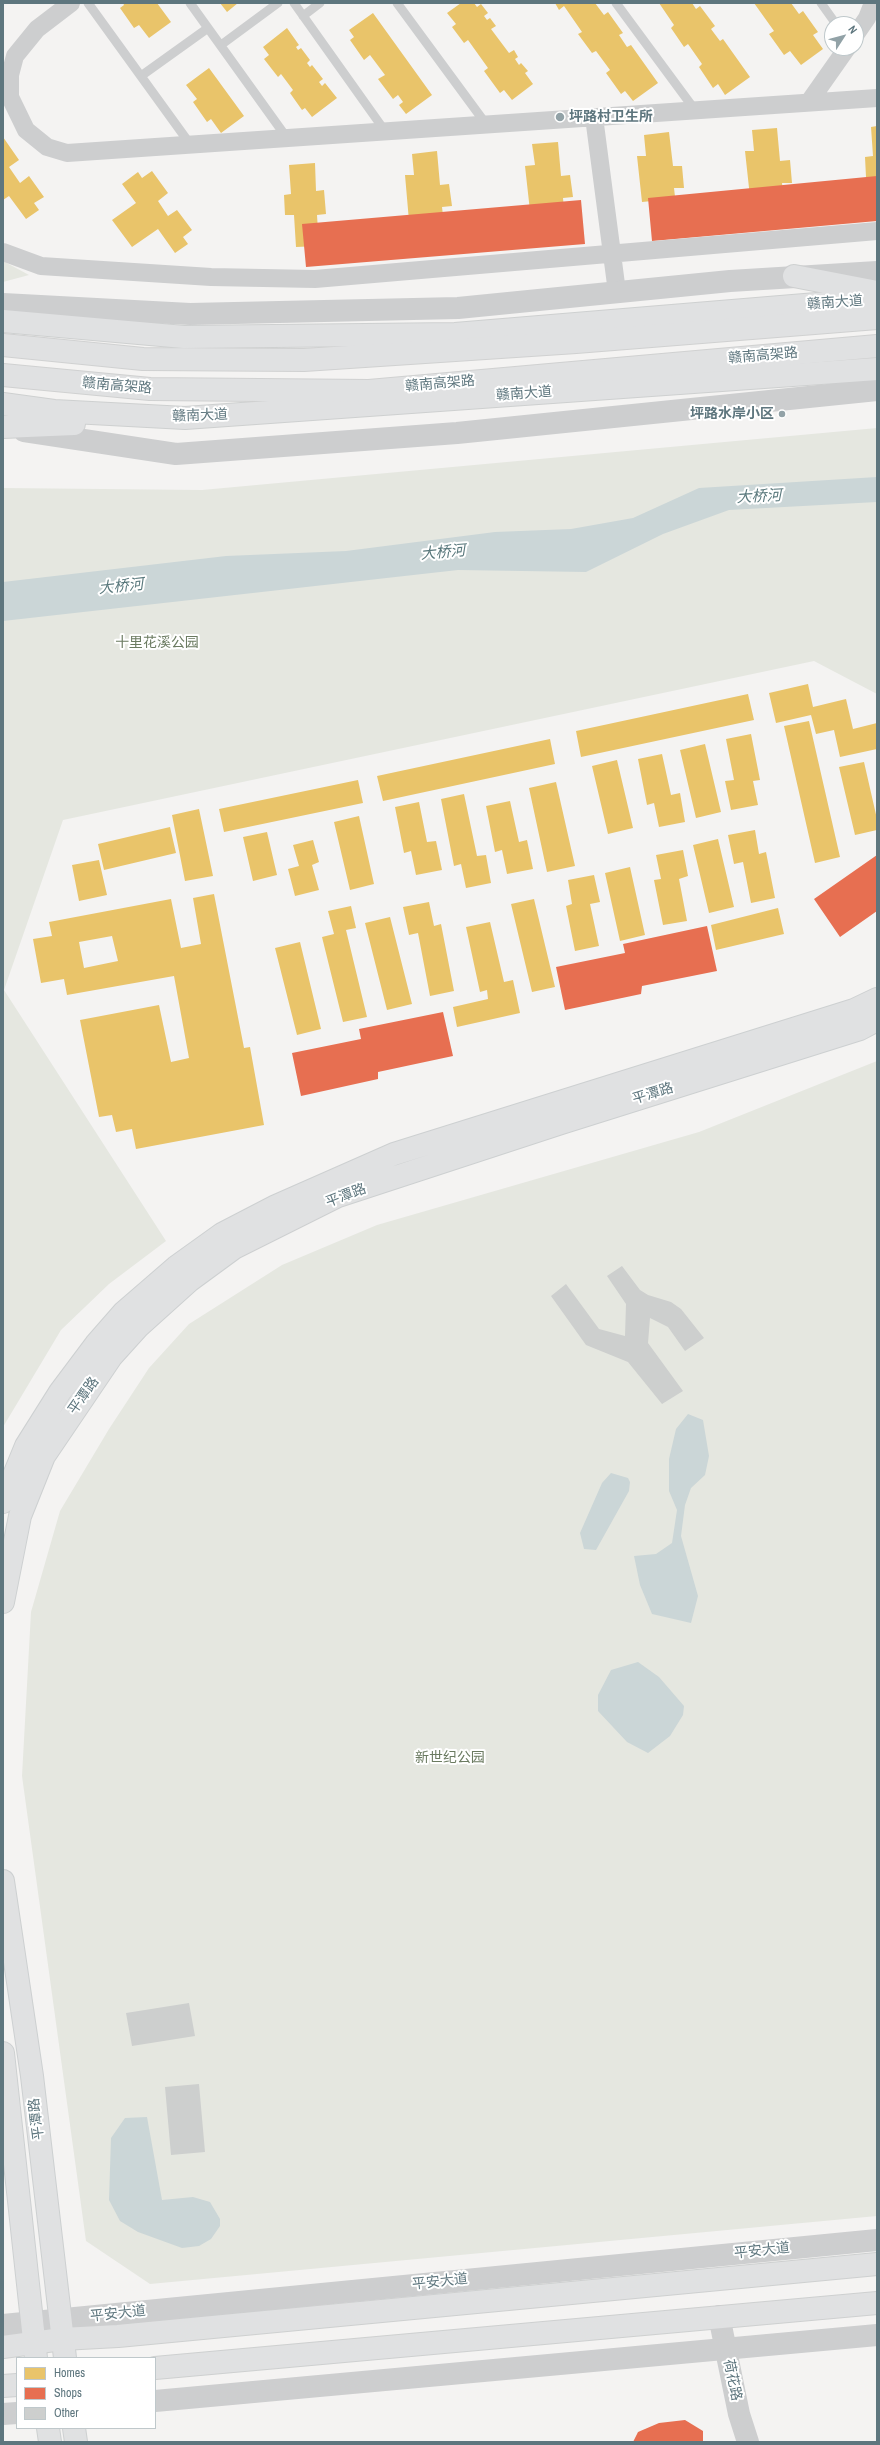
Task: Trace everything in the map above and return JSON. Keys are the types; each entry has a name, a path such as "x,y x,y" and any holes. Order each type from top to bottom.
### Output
{"main road":[{"path":"794,276 877,292"},
{"name":"赣南大道","path":"3,321 184,337 456,334 877,300"},
{"path":"3,310 42,318 184,337"},
{"name":"赣南高架路","path":"3,345 143,359 304,360 576,342 877,318"},
{"name":"赣南高架路","path":"3,375 150,389 368,391 877,346"},
{"name":"赣南大道","path":"3,404 54,411 185,418 877,368"},
{"path":"3,428 185,418"},
{"name":"平潭路","path":"3,1502 26,1446 60,1392 96,1344 124,1312 176,1268 222,1234 276,1206 394,1154 854,1010 877,999"},
{"name":"平潭路","path":"3,1602 20,1516 44,1456 53,1442 111,1357 139,1326 189,1281 234,1248 338,1196 569,1120 860,1029 877,1020"},
{"name":"平潭路","path":"3,1881 32,2076 62,2339"},
{"name":"平潭路","path":"3,2053 36,2351"},
{"name":"平安大道","path":"3,2347 36,2351 62,2339 118,2336 877,2264"},
{"path":"156,2368 719,2316 877,2303"},
{"path":"3,2386 16,2385"},
{"path":"48,2429 50,2442"},
{"path":"74,2429 76,2442"}],"street":[{"path":"71,3 37,29 15,56 10,75 10,97 26,130 47,147 67,153 877,98"},
{"path":"864,22 873,3"},
{"path":"809,102 841,56"},
{"path":"594,117 617,292"},
{"path":"3,252 41,266 211,277 315,279 877,231"},
{"path":"3,304 206,314 458,308 794,276 877,272"},
{"path":"3,428 176,454 457,433 877,390"},
{"name":"平安大道","path":"3,2325 32,2322 62,2339 877,2240"},
{"name":"荷花路","path":"719,2316 739,2414 748,2442"},
{"path":"156,2401 877,2335"},
{"path":"3,2414 16,2413"}],"lane":[{"path":"88,3 190,144"},
{"path":"190,3 287,138"},
{"path":"221,45 278,3"},
{"path":"294,3 385,131"},
{"path":"303,16 320,3"},
{"path":"397,3 486,124"},
{"path":"616,3 695,110"},
{"path":"821,3 830,16"},
{"path":"141,76 208,28"}],"green space":[{"path":"3,261 29,275 3,282"},
{"name":"十里花溪公园","path":"877,428 877,694 814,661 63,820 4,990 166,1241 109,1284 61,1330 3,1427 3,488 202,490"},
{"name":"新世纪公园","path":"877,1061 877,2216 150,2284 86,2241 22,1776 31,1612 60,1511 109,1429 149,1368 189,1324 282,1265 377,1225 699,1132"}],"water":[{"name":"大桥河","path":"877,477 877,502 729,510 663,534 586,572 458,570 3,621 3,582 226,556 346,551 495,532 571,529 633,518 699,488"},
{"path":"688,1414 703,1420 709,1456 705,1475 691,1488 685,1505 681,1536 698,1596 691,1623 652,1614 640,1585 634,1556 656,1554 672,1543 677,1510 669,1491 669,1459 676,1429"},
{"path":"611,1473 628,1478 630,1482 629,1491 596,1550 584,1549 580,1533 602,1483"},
{"path":"638,1662 659,1677 684,1706 683,1715 670,1736 648,1753 627,1742 598,1711 598,1695 611,1670"},
{"path":"147,2117 162,2200 193,2197 210,2202 220,2219 220,2226 211,2239 199,2246 182,2248 138,2232 120,2221 109,2200 111,2138 125,2118"}],"building: Homes":[{"path":"123,3 157,3 171,22 149,38 139,25 134,28 120,8 124,5"},
{"path":"220,3 238,3 227,12"},
{"path":"461,3 474,3 477,7 481,4 488,13 484,16 487,20 490,18 496,26 491,29 509,53 514,50 518,57 515,59 519,65 521,63 528,71 525,73 533,84 512,100 504,90 500,93 484,71 488,68 468,40 464,43 452,27 456,24 447,13"},
{"path":"555,3 595,3 604,15 608,12 623,33 619,35 627,47 631,45 658,83 633,101 625,91 621,94 606,73 610,70 596,51 592,53 578,34 582,32 564,6 559,10"},
{"path":"659,3 692,3 696,9 700,6 715,26 711,29 720,41 723,39 750,77 725,95 718,84 713,88 699,67 702,64 688,44 684,47 671,28 674,25"},
{"path":"754,3 791,3 799,14 803,11 818,32 813,35 823,49 801,65 790,51 784,55 769,34 774,31"},
{"path":"373,13 432,95 406,114 399,105 403,102 398,95 393,99 378,79 385,75 370,55 364,60 350,40 354,37 349,30"},
{"path":"287,28 299,45 296,47 298,50 301,48 310,60 307,63 310,67 312,65 323,79 319,82 322,86 325,83 337,98 312,117 305,108 302,110 290,93 293,90 281,74 278,77 264,59 269,55 263,47"},
{"path":"209,68 244,116 221,133 211,119 207,122 193,102 197,99 186,85"},
{"path":"877,126 877,177 866,177 865,157 873,156 871,127"},
{"path":"777,128 780,161 790,160 792,183 782,183 786,218 762,220 759,196 750,197 745,151 754,151 752,130"},
{"path":"669,132 673,166 682,166 684,188 674,188 678,223 654,225 652,201 642,202 637,156 646,156 644,135"},
{"path":"3,137 19,160 9,167 20,183 29,176 44,197 34,203 39,210 26,219 9,196 3,200"},
{"path":"558,142 561,176 570,175 573,197 563,198 566,232 543,234 540,210 530,211 525,166 535,165 532,144"},
{"path":"437,151 440,185 449,184 452,206 442,207 446,241 422,244 419,220 409,221 405,175 414,175 412,154"},
{"path":"315,163 316,191 324,190 326,214 317,215 319,246 296,247 294,215 285,215 284,195 291,194 289,165"},
{"path":"152,171 168,193 158,201 168,216 177,210 192,230 183,237 188,244 175,253 158,229 132,247 112,220 136,203 122,184 138,172 142,178"},
{"path":"808,684 813,707 846,699 853,729 877,723 877,749 840,757 834,730 816,734 811,715 776,723 769,693"},
{"path":"748,694 754,720 581,757 576,731"},
{"path":"809,721 840,857 815,863 784,726"},
{"path":"751,734 760,780 753,781 758,805 731,810 725,781 734,780 726,739"},
{"path":"550,739 555,764 383,801 377,776"},
{"path":"705,744 721,812 696,818 680,750"},
{"path":"662,754 671,795 680,793 685,822 659,827 654,803 647,805 638,759"},
{"path":"617,760 633,828 608,834 592,766"},
{"path":"864,762 877,819 877,830 855,835 839,767"},
{"path":"358,780 363,803 224,832 219,809"},
{"path":"556,782 575,866 547,872 529,788"},
{"path":"464,794 477,856 486,855 491,883 466,888 461,864 454,866 441,799"},
{"path":"510,801 519,842 527,840 533,869 507,874 502,850 495,852 486,806"},
{"path":"419,802 427,842 436,841 442,870 416,875 411,851 404,853 395,807"},
{"path":"199,809 213,876 185,881 172,815"},
{"path":"359,816 374,884 350,890 334,822"},
{"path":"170,827 176,853 104,870 98,844"},
{"path":"755,830 759,854 766,852 775,898 751,903 743,862 734,864 728,835"},
{"path":"267,832 277,875 253,881 243,837"},
{"path":"718,839 734,907 709,913 693,845"},
{"path":"313,840 319,862 312,865 319,890 295,896 288,869 299,866 293,845"},
{"path":"683,850 688,876 679,879 687,921 663,925 654,880 661,879 656,855"},
{"path":"99,860 107,895 79,901 72,865"},
{"path":"630,867 645,935 620,941 605,873"},
{"path":"594,875 600,902 590,904 599,946 575,951 566,906 572,904 568,880"},
{"path":"214,894 244,1048 250,1047 264,1125 136,1149 132,1129 116,1132 112,1115 99,1117 80,1020 159,1005 171,1062 189,1058 174,976 67,995 64,979 41,983 33,939 52,936 49,922 171,899 181,948 201,944 193,898","holes":["112,936 118,961 84,968 79,942"]},
{"path":"534,899 555,987 532,992 511,904"},
{"path":"429,902 434,926 441,924 454,991 430,996 418,933 409,935 403,907"},
{"path":"351,906 356,928 346,930 367,1017 343,1022 322,937 334,934 328,911"},
{"path":"778,908 784,934 716,950 711,925"},
{"path":"390,917 412,1004 387,1010 365,923"},
{"path":"490,922 504,982 513,980 520,1013 457,1027 453,1007 488,999 487,990 480,992 466,927"},
{"path":"300,942 321,1029 297,1035 275,948"}],"building: Shops":[{"path":"877,176 877,221 652,241 648,198"},
{"path":"581,200 585,244 306,267 302,224"},
{"path":"877,855 877,911 840,937 814,899"},
{"path":"707,926 717,971 642,986 641,994 565,1010 556,967 625,953 623,944"},
{"path":"443,1012 453,1056 378,1072 378,1079 301,1096 292,1053 361,1039 359,1029"},
{"path":"685,2420 703,2431 703,2442 633,2442 638,2432 659,2423"}],"building: Other":[{"path":"622,1266 640,1290 648,1295 671,1302 681,1309 704,1338 685,1351 668,1327 650,1318 648,1343 683,1391 662,1404 628,1362 586,1345 551,1296 566,1284 599,1329 625,1336 626,1304 607,1276"},
{"path":"189,2003 195,2036 132,2046 126,2013"},
{"path":"199,2084 205,2152 171,2155 165,2087"}],"place":[{"name":"坪路村卫生所","path":"560,117"},
{"name":"坪路水岸小区","path":"782,414"}]}
